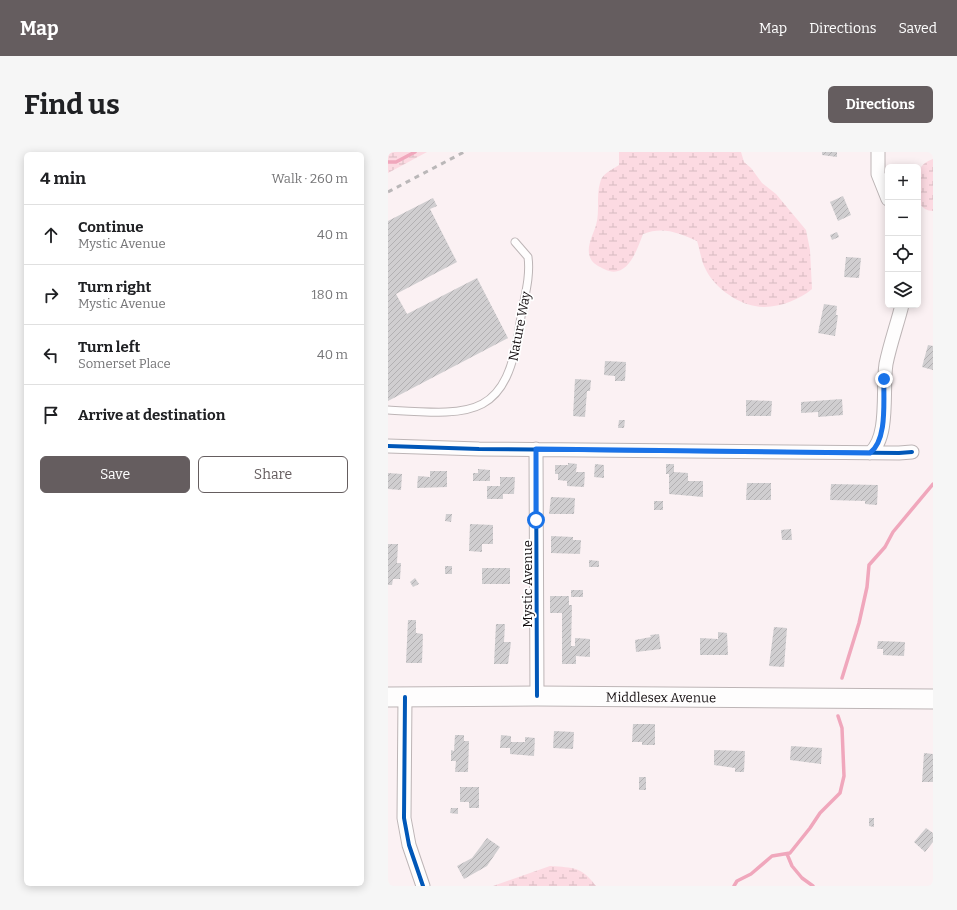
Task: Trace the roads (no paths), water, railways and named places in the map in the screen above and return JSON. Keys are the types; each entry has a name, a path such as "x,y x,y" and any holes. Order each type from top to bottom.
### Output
{"main road":[{"name":"Middlesex Avenue","path":"396,697 537,696 933,699"}],"street":[{"path":"878,152 878,174 885,192"},
{"path":"870,453 877,446 882,431 886,364 901,308"},
{"path":"388,446 870,453 912,452"},
{"name":"Mystic Avenue","path":"536,449 537,696"},
{"path":"396,697 404,818 409,845 423,886"}],"lane":[{"name":"Nature Way","path":"388,410 440,413 463,411 484,403 500,388 508,375 515,355 527,281 528,257 515,242"}],"waterway":[{"path":"388,162 396,162 415,152"},
{"path":"842,678 859,623 867,587 869,565 885,547 893,532 933,484"},
{"path":"734,886 737,881 751,874 772,856 790,853 820,813 840,793 844,776 842,728 838,716"},
{"path":"787,854 792,866 802,878 813,886"}],"railway":[{"path":"388,192 464,152"}]}
